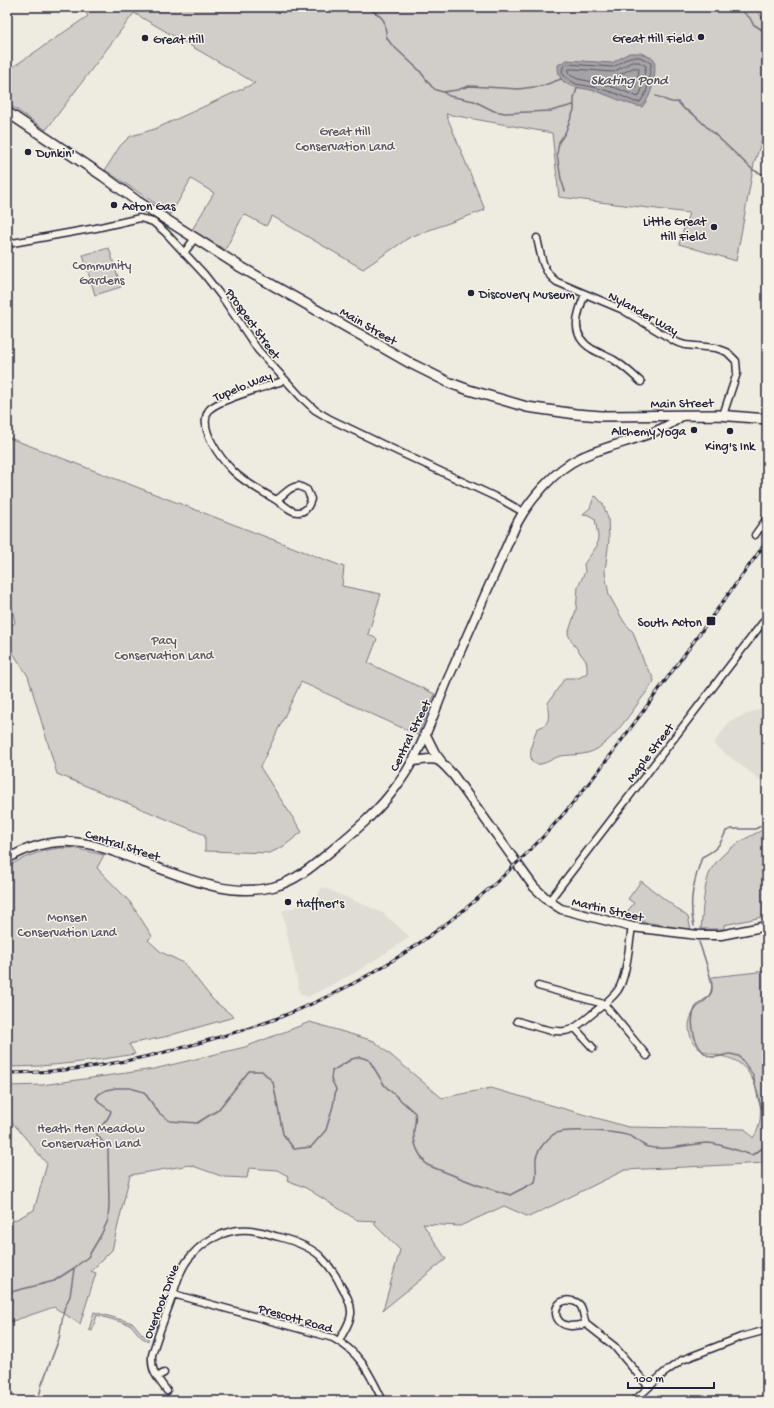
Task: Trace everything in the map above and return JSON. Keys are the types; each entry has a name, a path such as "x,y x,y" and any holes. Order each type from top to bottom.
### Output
{"main road":[{"name":"Main Street","path":"7,112 103,176 149,209 259,278 450,383 527,407 576,414 601,416 723,415 767,419"}],"street":[{"path":"7,244 96,228 140,218 143,219 149,209"},
{"name":"Prospect Street","path":"143,219 153,222 162,229 204,274 222,297 258,350 315,410 330,419 502,500 523,512"},
{"path":"184,253 195,238"},
{"name":"Nylander Way","path":"537,238 544,266 549,275 560,284 607,302 632,315 672,341 686,345 723,350 731,355 737,364 737,373 723,415"},
{"path":"585,294 576,320 578,332 582,339 593,349 618,362 641,382"},
{"name":"Tupelo Way","path":"276,500 289,488 300,486 307,490 311,499 307,508 303,511 291,511 276,500 254,488 234,472 210,440 206,429 206,418 210,410 219,403 280,382 283,378"},
{"name":"Central Street","path":"7,859 22,850 50,842 64,840 79,841 107,849 201,884 231,889 272,887 301,875 357,830 388,798 413,761 516,526 523,512 532,500 547,484 573,461 586,455 649,434 669,425 683,415"},
{"path":"755,535 767,518"},
{"name":"Maple Street","path":"549,901 767,617"},
{"name":"Martin Street","path":"425,733 441,762 454,776 532,884 549,901 562,909 632,927 698,935 721,935 767,926"},
{"path":"413,761 433,758 441,762"},
{"path":"517,1021 558,1031 566,1031 575,1028 614,995 621,983 632,927"},
{"path":"538,986 604,1004 648,1056"},
{"path":"575,1028 593,1048"},
{"name":"Overlook Drive","path":"167,1390 151,1366 152,1355 180,1273 190,1257 200,1246 223,1234 241,1230 255,1230 284,1238 305,1246 320,1257 340,1283 348,1299 351,1312 350,1321 339,1341"},
{"name":"Prescott Road","path":"173,1294 314,1332 339,1341 360,1359 383,1401"},
{"path":"586,1324 569,1326 558,1321 556,1311 559,1304 562,1301 567,1300 580,1305 586,1324 614,1346 649,1387"},
{"path":"634,1401 682,1360 740,1337 767,1330"},
{"path":"157,1377 164,1373"}],"shaded area":[{"path":"767,706 767,785 713,744 730,721"},
{"path":"322,887 383,913 410,937 358,971 308,997 300,994 282,911 315,901"}],"green space":[{"name":"Great Hill Conservation Land","path":"82,7 755,7 767,25 767,125 754,164 736,261 679,244 689,213 559,197 552,133 446,114 485,210 410,237 363,269 272,216 266,226 244,214 225,250 192,230 214,193 191,179 171,214 105,170 120,146 131,136 155,129 255,83 134,13 46,130 7,103 7,71 88,16"},
{"name":"Community Gardens","path":"109,248 121,287 95,295 83,255"},
{"name":"Pacy Conservation Land","path":"7,437 344,567 342,586 381,594 368,634 377,639 368,663 435,694 418,735 301,682 260,767 302,832 284,846 270,853 205,851 205,835 57,774 28,676 7,644 7,627 15,623 7,579"},
{"path":"596,496 603,504 608,518 609,540 605,571 609,595 624,622 633,632 645,665 654,681 617,731 597,749 584,754 566,755 541,764 535,764 531,757 533,739 537,729 546,724 548,719 548,703 565,678 579,678 587,673 586,661 568,634 576,610 578,587 585,572 584,564 597,546 598,536 595,519 589,515 583,514 590,508 594,497"},
{"path":"767,828 767,916 724,925 724,929 701,929 705,889 712,868 729,849"},
{"name":"Monsen Conservation Land","path":"59,848 73,848 104,855 97,868 130,902 152,936 148,940 161,952 184,963 213,1000 234,1017 164,1037 129,1044 135,1054 71,1063 7,1067 7,867 32,855"},
{"path":"641,881 688,917 691,930 622,918 634,903 628,899"},
{"name":"Heath Hen Meadow Conservation Land","path":"767,971 767,1163 625,1170 529,1217 504,1206 460,1226 423,1224 446,1259 383,1310 400,1250 374,1224 376,1221 357,1220 306,1188 287,1180 288,1176 277,1170 249,1168 247,1178 224,1177 190,1165 130,1175 112,1250 91,1271 96,1273 80,1324 54,1307 7,1323 7,1224 34,1210 47,1164 7,1116 7,1086 42,1085 154,1069 245,1047 310,1022 374,1041 442,1098 491,1088 628,1127 745,1129 753,1138 758,1130 760,1110 759,1099 752,1078 746,1069 733,1059 711,1054 698,1048 693,1042 689,1026 690,1018 709,995 712,988 712,977"},
{"path":"94,1312 133,1323 142,1334 148,1338 148,1341 141,1337 131,1325 97,1315 92,1331 89,1330"}],"water":[{"name":"Skating Pond","path":"629,53 641,53 654,59 655,71 653,84 649,97 642,107 629,104 591,90 570,86 561,79 559,75 558,65 567,60 612,63"}],"waterway":[{"path":"367,7 380,16 384,21 387,38 391,44 419,70 436,90 443,92 469,86 518,89 542,86 561,79"},
{"path":"744,13 750,18 753,24 767,33"},
{"path":"565,191 561,179 557,154 559,142 565,133 574,110 574,98 577,88"},
{"path":"443,92 449,96 474,101 494,111 505,113 551,111 573,105"},
{"path":"656,96 669,102 678,102 753,170 767,176"},
{"path":"694,926 692,917 693,891 702,857 717,847 726,831 732,829 755,829 767,823"},
{"path":"699,942 709,972 712,992 696,1007 693,1013 692,1020 694,1036 701,1049 712,1057 730,1054 739,1056 753,1075 759,1101 767,1120"},
{"path":"7,1293 54,1281 88,1257 101,1235 108,1220 108,1148 97,1135 111,1111 101,1104 96,1098 99,1094 106,1090 116,1088 130,1088 144,1092 159,1113 170,1121 197,1123 218,1110 249,1071 262,1071 273,1082 283,1134 294,1149 311,1147 326,1130 333,1106 336,1089 331,1079 332,1071 352,1059 360,1057 369,1060 385,1086 415,1113 416,1119 414,1140 420,1155 427,1165 478,1185 510,1195 535,1182 536,1158 539,1151 543,1144 551,1136 560,1132 593,1131 616,1133 632,1137 641,1144 656,1148 670,1148 712,1143 752,1155 766,1146 767,1143"},
{"path":"38,1401 42,1384 59,1339 64,1309 70,1296 74,1269"}],"railway":[{"path":"7,1073 58,1071 109,1064 159,1054 246,1029 274,1020 319,1001 354,983 421,942 483,894 512,868 539,841 569,807 625,736 767,541"}],"place":[{"name":"Great Hill Field","path":"701,37"},
{"name":"Great Hill","path":"145,38"},
{"name":"Dunkin'","path":"28,152"},
{"name":"Acton Gas","path":"114,205"},
{"name":"Little Great Hill Field","path":"714,227"},
{"name":"Discovery Museum","path":"471,293"},
{"name":"Alchemy Yoga","path":"694,430"},
{"name":"King's Ink","path":"730,431"},
{"name":"South Acton","path":"711,621"},
{"name":"Haffner's","path":"288,902"}]}
